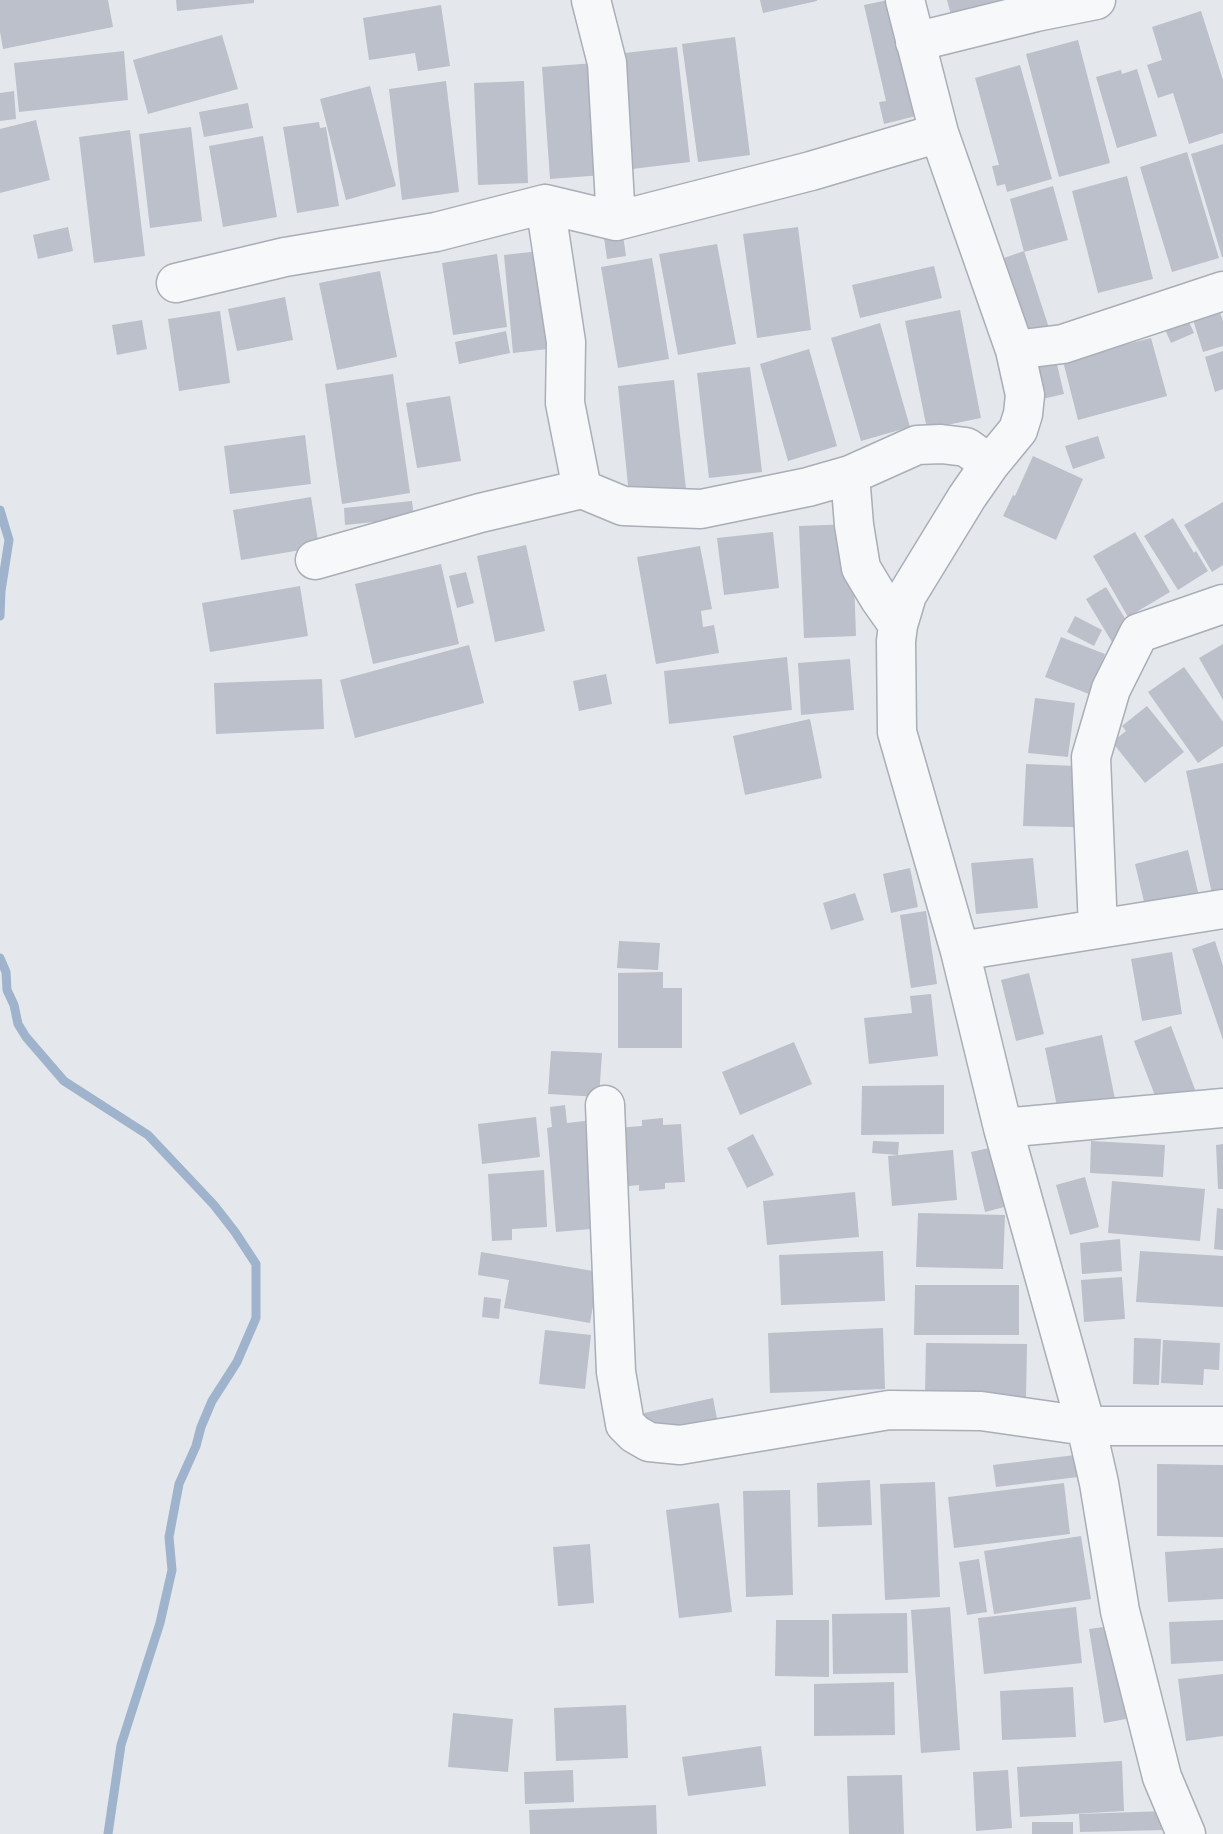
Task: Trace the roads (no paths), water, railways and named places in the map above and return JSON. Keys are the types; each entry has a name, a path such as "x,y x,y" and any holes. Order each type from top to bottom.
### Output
{"street":[{"path":"591,0 607,63 616,221"},
{"path":"905,0 939,133 1015,350 1025,396 1018,429 967,497 907,595 896,641 897,732 960,951 1003,1128 1086,1426 1120,1611 1162,1777 1186,1834"},
{"path":"915,42 1096,0"},
{"path":"176,283 285,257 436,232 545,204 616,221 811,171 939,133"},
{"path":"545,204 566,342 565,402 582,489"},
{"path":"1015,350 1063,344 1223,291"},
{"path":"315,560 480,513 582,489 623,506 701,509 808,487 850,475 917,446 940,444 966,447 990,464"},
{"path":"850,475 861,568 898,625"},
{"path":"1098,929 1091,757 1111,689 1139,634 1223,604"},
{"path":"960,951 1223,908"},
{"path":"605,1105 616,1372 625,1424 649,1442 680,1445 888,1410 981,1410 1086,1426 1223,1426"},
{"path":"1003,1128 1223,1108"}],"waterway":[{"path":"0,510 9,540 0,616"},
{"path":"0,958 6,972 7,990 18,1024 26,1037 64,1081 148,1135 214,1205 256,1264 256,1318 237,1362 212,1401 179,1484 169,1537 172,1570 160,1623 121,1745 108,1834"}]}
